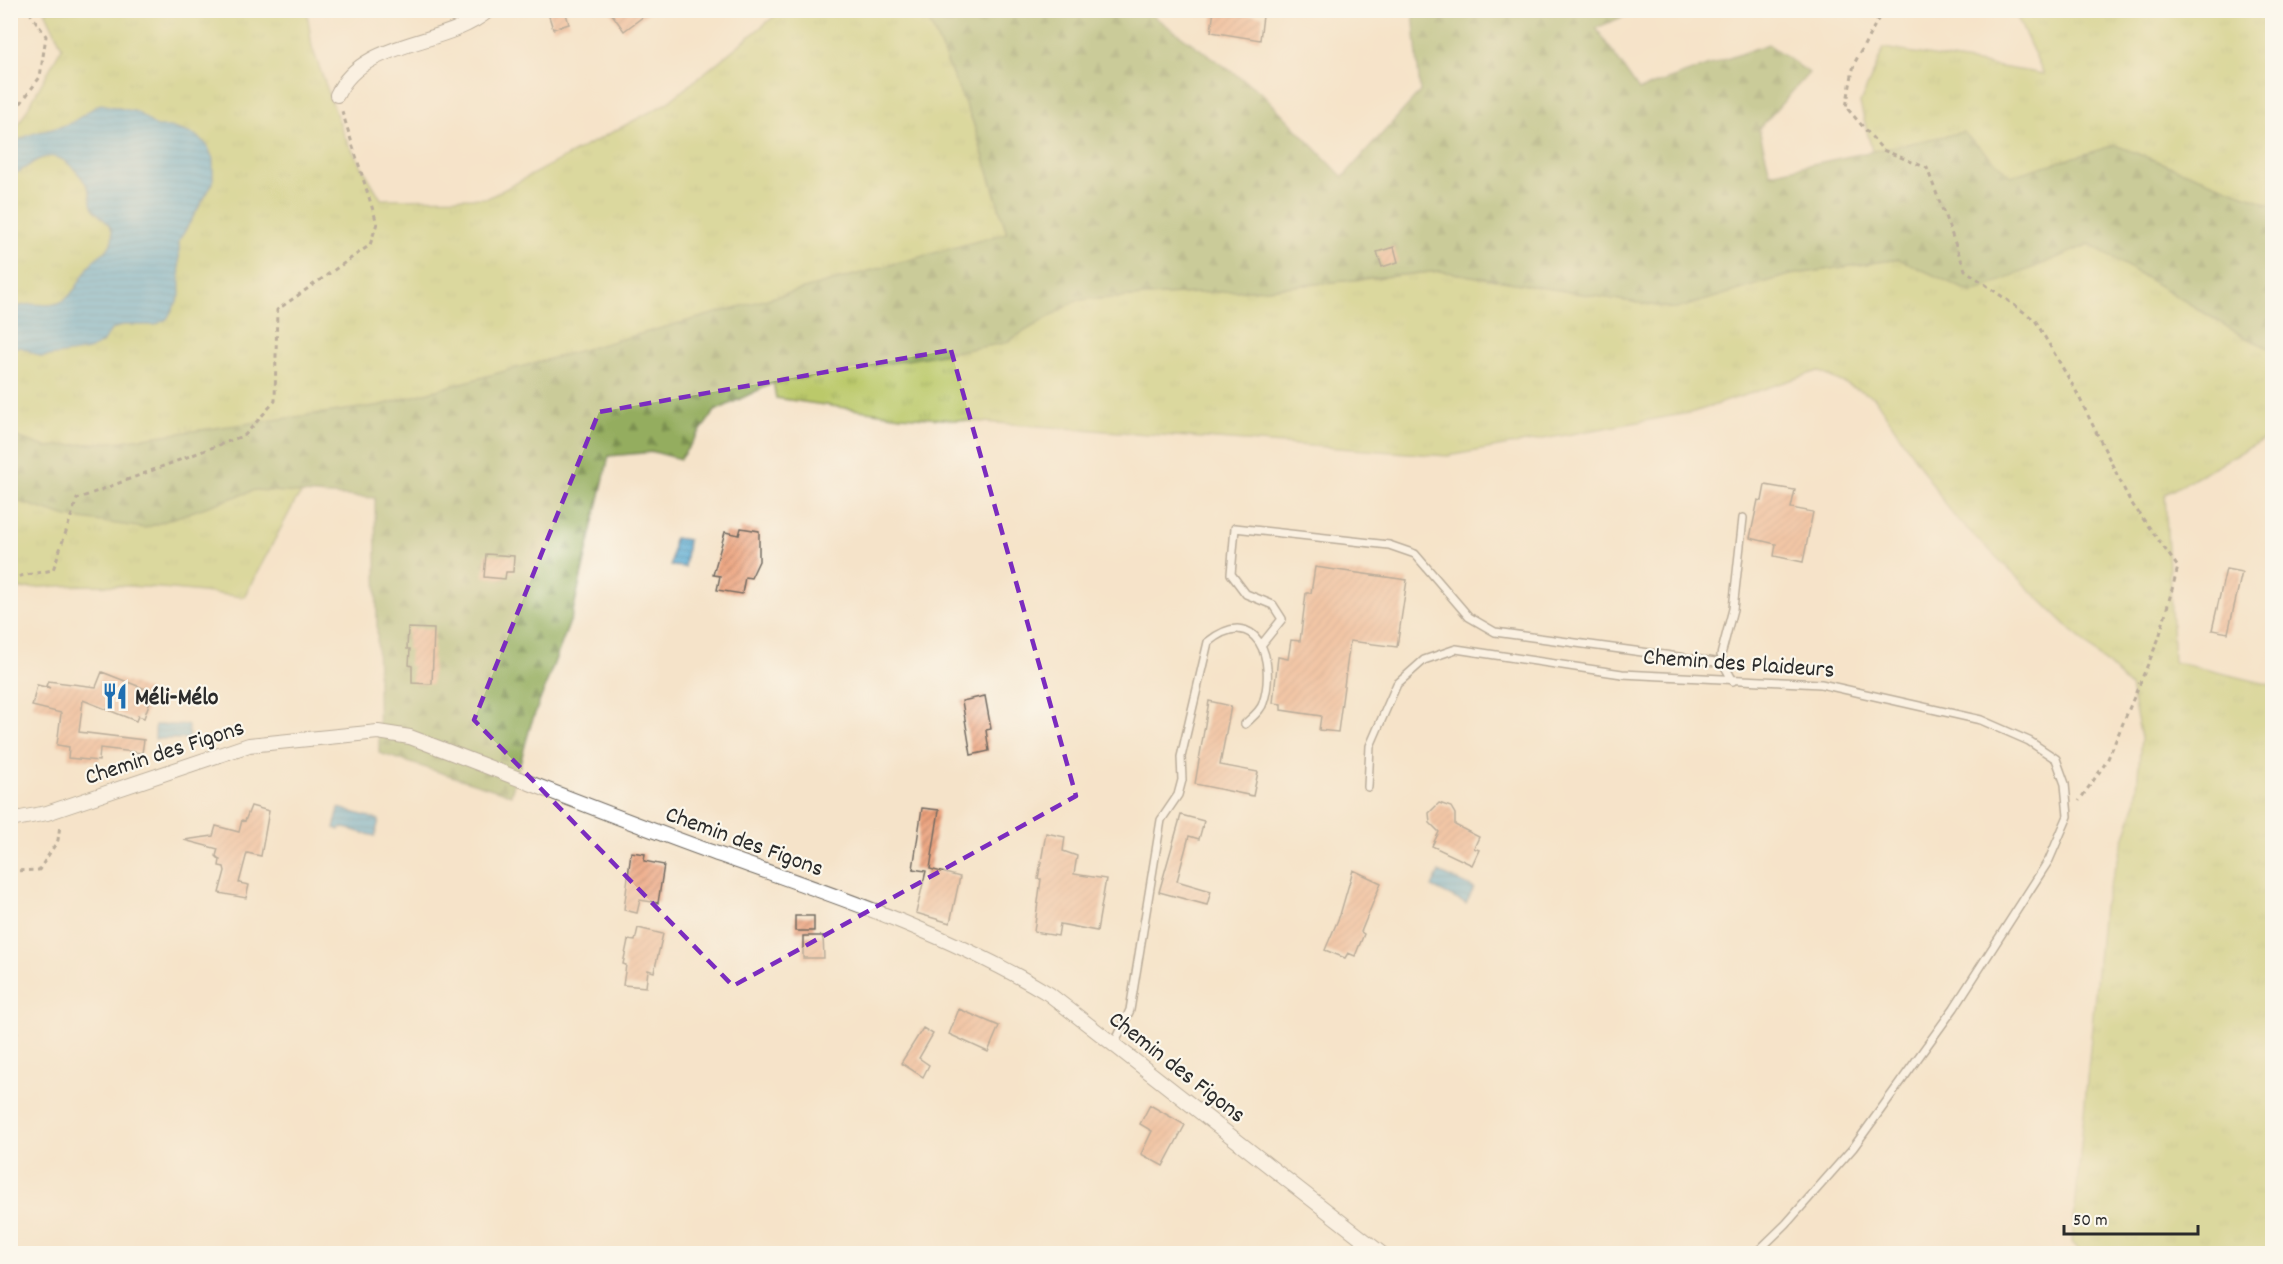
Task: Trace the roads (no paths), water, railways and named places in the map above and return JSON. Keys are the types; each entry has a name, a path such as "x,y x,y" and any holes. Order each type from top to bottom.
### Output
{"street":[{"path":"337,95 343,82 361,64 453,29 489,10"},
{"name":"Chemin des Figons","path":"10,820 61,808 249,745 378,732 410,736 649,829 895,918 1022,978 1049,994 1382,1254"}],"lane":[{"path":"1733,681 1721,655 1733,609 1743,518"},
{"path":"1262,644 1282,619 1273,605 1246,594 1231,574 1235,528 1389,545 1415,554 1469,617 1494,632 1724,663"},
{"path":"1114,1045 1130,1010 1161,820 1178,795 1182,780 1181,757 1208,642 1223,631 1244,630 1262,644 1268,664 1263,705 1245,724"},
{"name":"Chemin des Plaideurs","path":"1368,787 1370,746 1397,684 1424,660 1456,649 1622,674 1821,684 1981,720 2029,741 2056,759 2065,784 2068,816 2049,860 1954,1008 1853,1148 1786,1224 1755,1254"}],"water":[{"path":"101,104 137,112 157,127 170,127 195,135 207,145 213,159 213,183 179,241 180,296 167,319 155,325 122,325 111,330 102,343 89,350 42,357 21,347 11,348 11,310 25,305 51,305 63,301 94,260 109,247 113,234 109,225 92,206 85,182 71,166 61,159 49,156 11,175 11,146 32,134 68,124"},
{"path":"674,538 688,540 685,567 671,566"},
{"path":"155,725 188,725 189,739 155,739"},
{"path":"339,808 379,820 375,836 341,827 339,830 334,828"},
{"path":"1439,872 1474,888 1466,904 1432,887"}],"place":[{"name":"Méli-Mélo","path":"115,696"}]}
